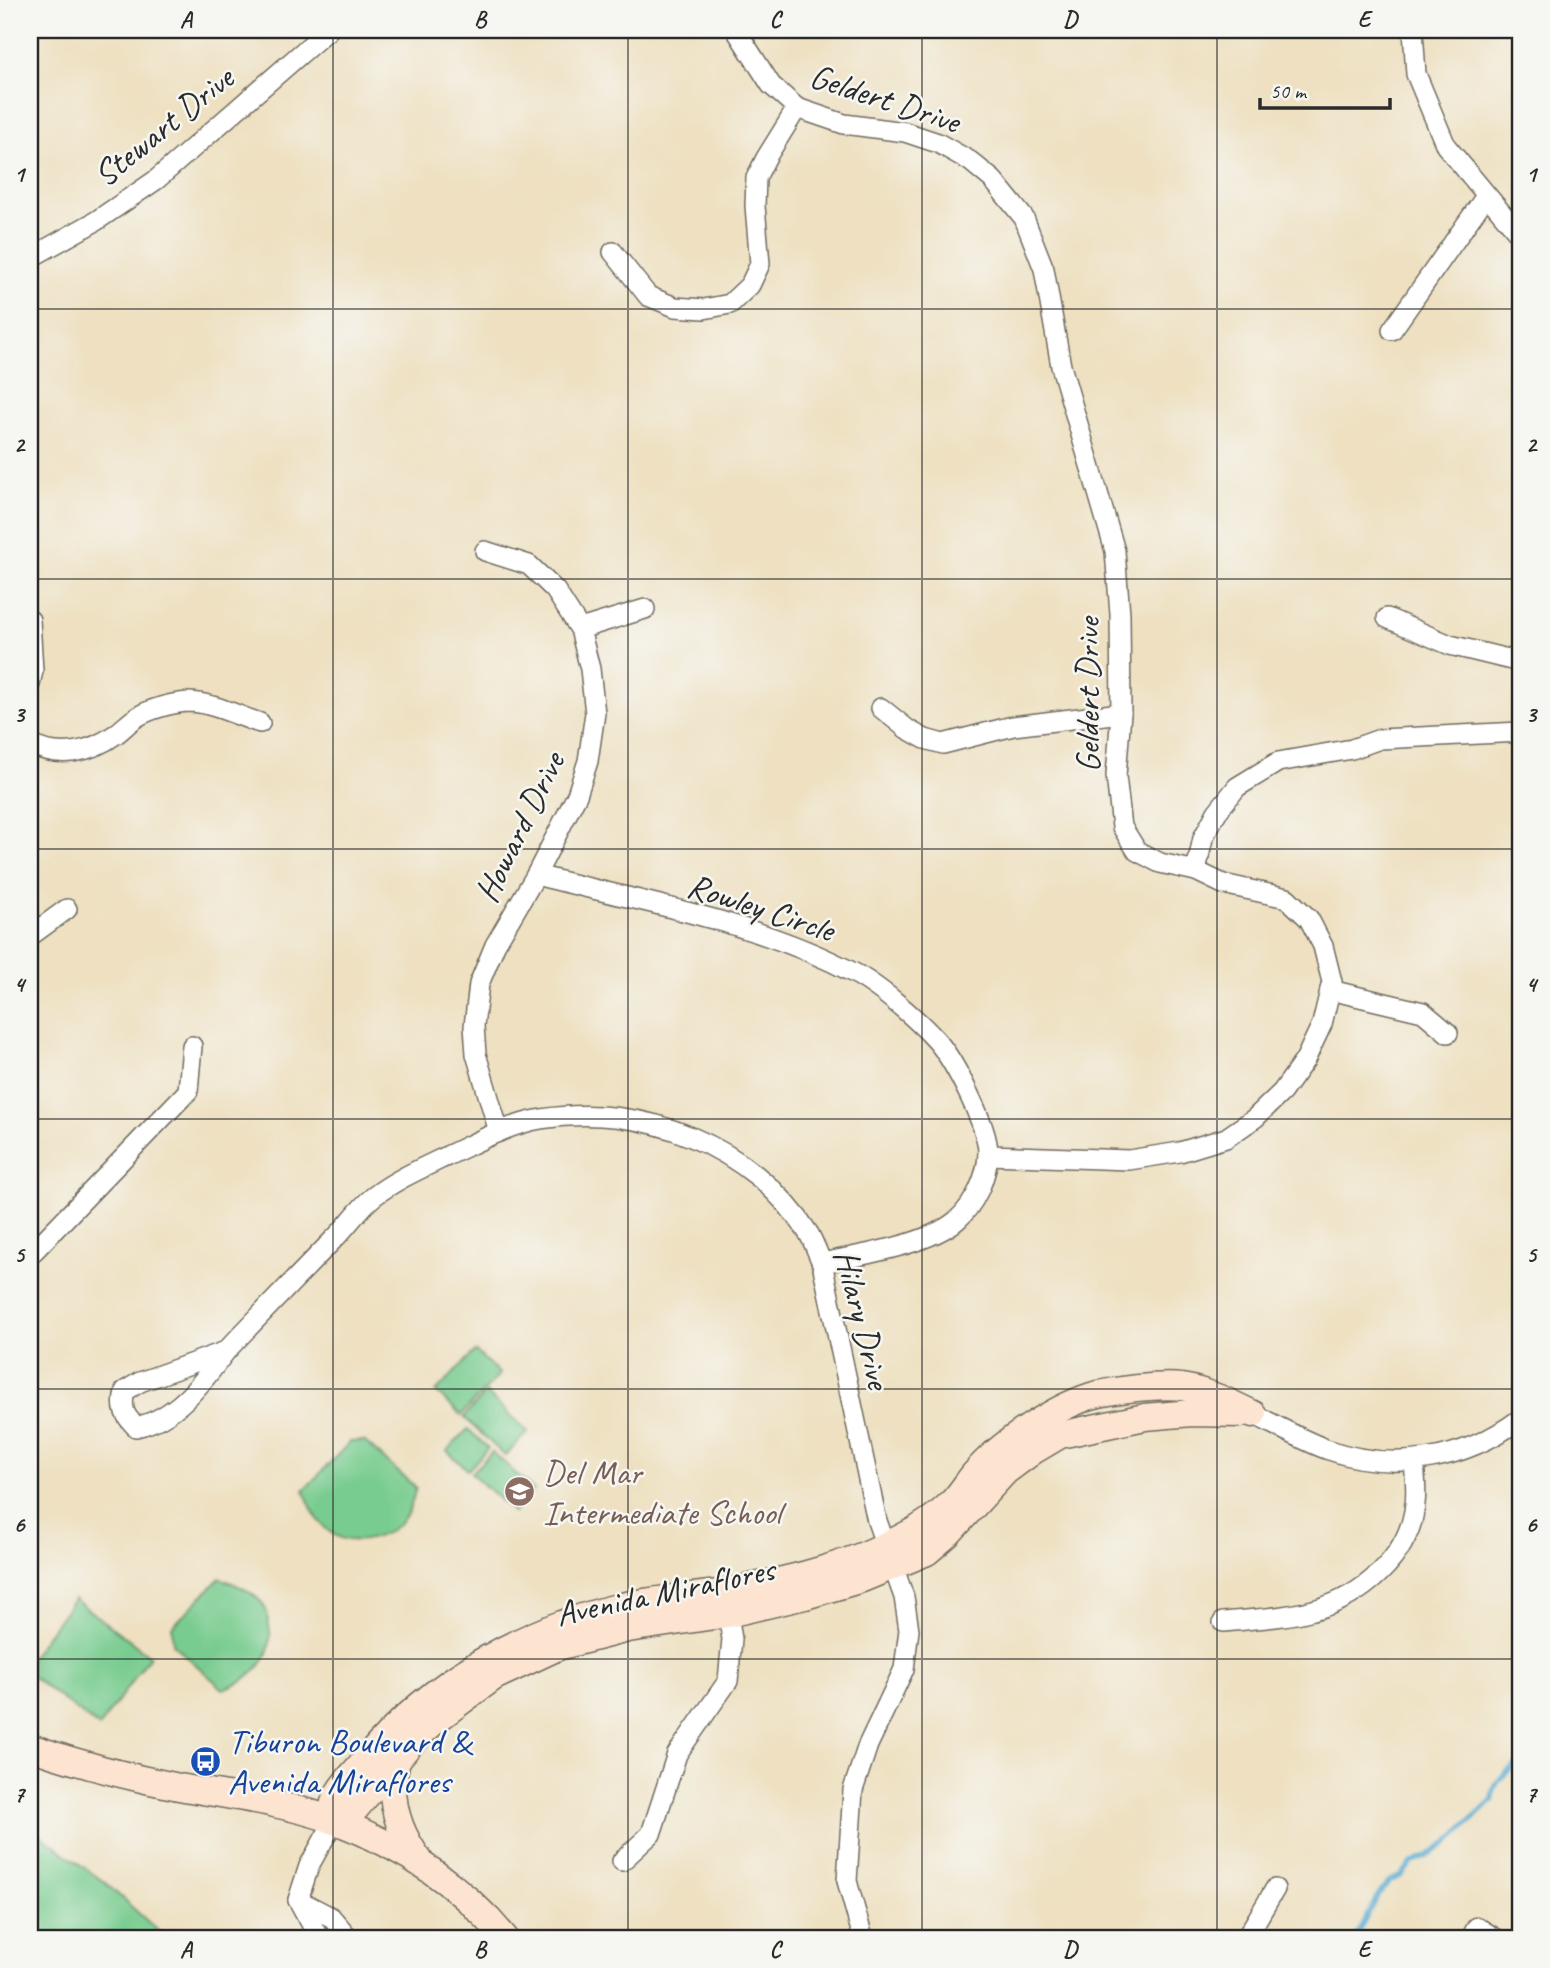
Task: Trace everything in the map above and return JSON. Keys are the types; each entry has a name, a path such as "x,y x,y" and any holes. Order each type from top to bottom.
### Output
{"street":[{"name":"Stewart Drive","path":"30,258 96,220 156,180 328,30"},
{"name":"Geldert Drive","path":"736,30 771,85 797,108 844,124 905,132 938,143 970,160 993,180 1024,218 1044,269 1061,366 1115,551 1120,614 1121,713 1116,776 1122,827 1137,851 1160,863 1195,871 1223,884 1287,898 1309,919 1323,946 1332,982 1322,1024 1305,1060 1282,1092 1255,1118 1226,1138 1180,1152 1129,1160 988,1155"},
{"path":"1413,30 1416,74 1446,146 1520,235"},
{"path":"613,252 649,296 675,307 704,309 730,304 750,285 760,264 755,206 756,178 797,108"},
{"path":"1392,330 1486,196"},
{"name":"Howard Drive","path":"485,551 529,565 555,590 580,629 590,669 595,713 588,761 577,795 536,875 495,946 479,984 474,1026 476,1054 499,1132"},
{"path":"580,629 645,609"},
{"path":"1387,618 1450,645 1520,662"},
{"path":"30,620 33,671 30,684"},
{"path":"30,744 68,754 91,748 114,736 138,716 164,706 190,702 260,723"},
{"path":"881,708 906,729 925,739 943,744 1013,726 1121,713"},
{"path":"1195,871 1203,838 1217,812 1237,787 1278,762 1352,749 1380,739 1520,732"},
{"name":"Rowley Circle","path":"536,875 769,935 818,954 858,975 906,1011 938,1042 981,1119 986,1137 988,1155 979,1190 958,1219 943,1230 925,1238 822,1263"},
{"path":"30,936 67,909"},
{"path":"1330,990 1423,1012 1448,1033"},
{"path":"30,1255 188,1091 192,1046"},
{"name":"Hilary Drive","path":"226,1351 140,1382 125,1391 122,1403 125,1416 136,1427 151,1424 174,1410 201,1384 226,1351 345,1229 370,1199 422,1167 499,1132 539,1119 576,1115 608,1116 660,1125 707,1142 740,1163 765,1184 809,1235 822,1263 877,1521 907,1611 909,1630 904,1670 868,1745 853,1790 847,1881 863,1938"},
{"name":"Avenida Miraflores","path":"726,1603 624,1606 575,1620 520,1641 478,1663 426,1700 387,1735 335,1798 331,1813 334,1821 351,1814 398,1757 436,1720 494,1677 558,1647 726,1603 795,1576 858,1558 889,1556 950,1505 976,1471 1004,1445 1045,1418 1090,1397 1125,1390 1181,1387 1222,1399 1306,1441 1374,1460 1414,1461 1444,1457 1476,1446 1520,1419"},
{"path":"1223,1622 1314,1610 1343,1599 1368,1584 1395,1555 1409,1528 1415,1506 1414,1461"},
{"path":"622,1861 651,1834 677,1754 728,1681 732,1639 726,1603"},
{"path":"30,1746 122,1774 264,1803 334,1821 386,1844 423,1865 468,1899 505,1938"},
{"path":"398,1757 392,1788 395,1811 402,1833 423,1865"},
{"path":"319,1938 298,1900 312,1859 334,1821"},
{"path":"1246,1938 1275,1889"},
{"path":"298,1900 331,1917 349,1938"},
{"path":"1471,1938 1477,1927 1495,1938"}],"green space":[{"path":"475,1351 500,1374 461,1415 436,1392"},
{"path":"486,1393 528,1432 505,1456 464,1417"},
{"path":"468,1429 488,1448 468,1470 447,1451"},
{"path":"364,1441 416,1488 407,1514 392,1529 372,1538 350,1540 325,1528 314,1513 304,1490 350,1442"},
{"path":"492,1452 534,1490 513,1512 471,1473"},
{"path":"220,1578 249,1591 263,1604 270,1637 269,1648 260,1666 243,1680 223,1689 173,1644 172,1627"},
{"path":"74,1599 150,1656 99,1727 30,1675 30,1658"},
{"path":"30,1828 103,1881 166,1938 30,1938"}],"waterway":[{"path":"1355,1938 1379,1894 1390,1881 1401,1876 1412,1863 1447,1843 1493,1800 1497,1783 1520,1762"}],"place":[{"name":"Del Mar Intermediate School","path":"520,1492"},
{"name":"Tiburon Boulevard & Avenida Miraflores","path":"205,1761"}]}
